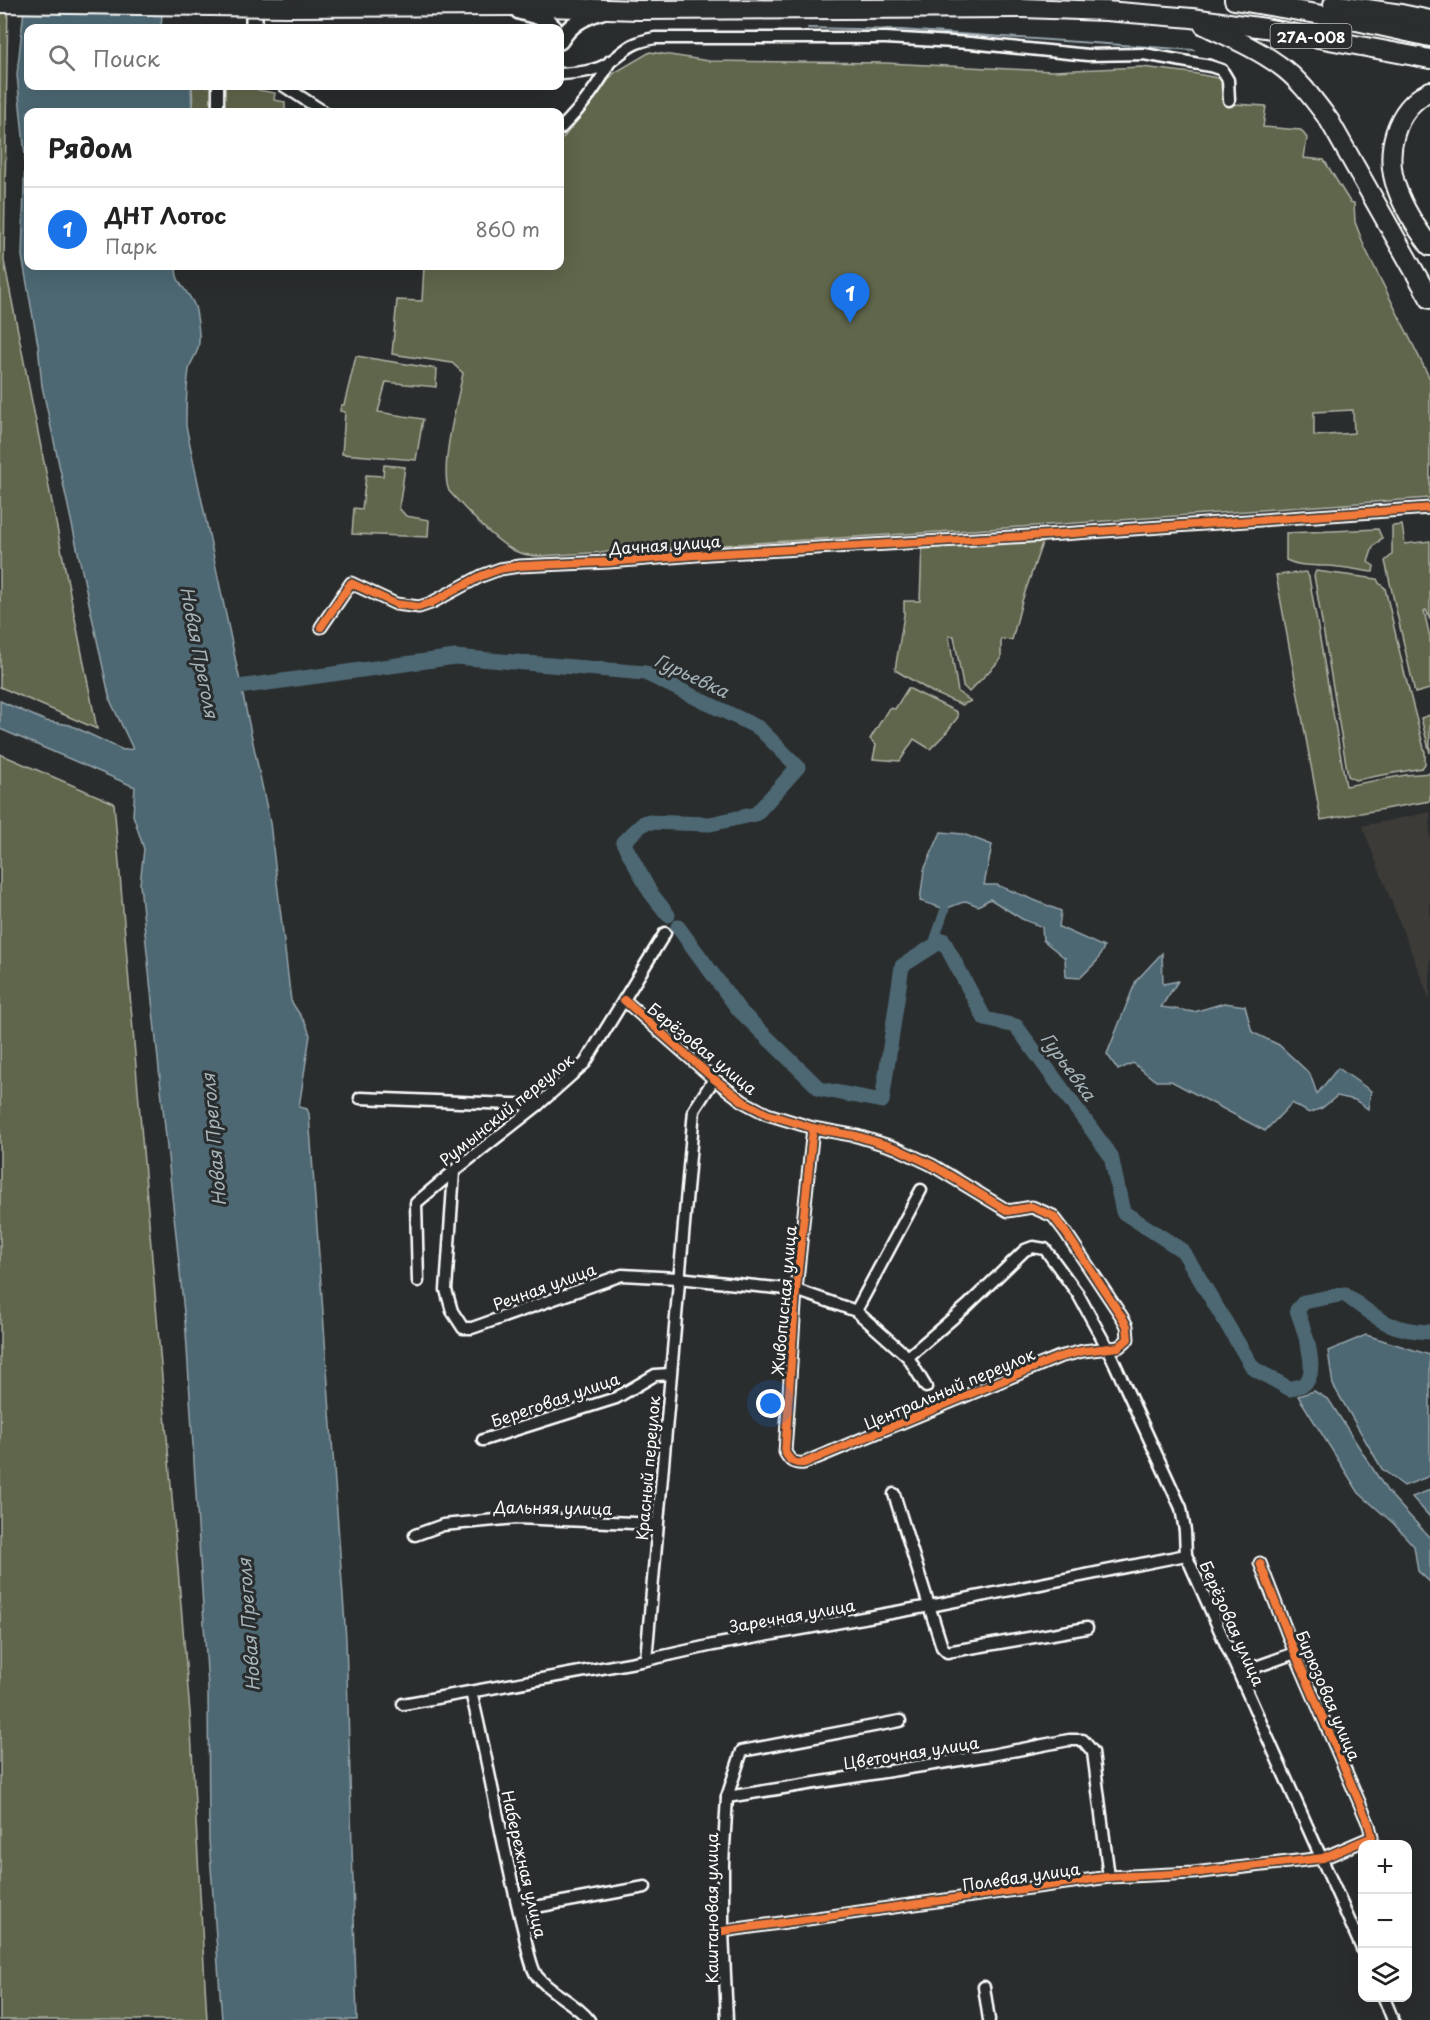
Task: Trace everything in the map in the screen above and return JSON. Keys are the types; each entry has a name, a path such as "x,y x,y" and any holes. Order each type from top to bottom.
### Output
{"highway":[{"name":"27А-008","path":"1233,0 1430,36"},
{"path":"1310,0 1430,20"},
{"name":"27А-008","path":"0,3 288,7 504,6 609,9 1032,8 1192,18 1322,37 1430,59"},
{"path":"1192,18 1256,50 1280,65 1299,82 1329,120 1430,299"},
{"path":"1430,91 1414,102 1400,121 1393,138 1392,151 1393,174 1397,189 1430,246"},
{"path":"1401,247 1430,278"}],"street":[{"path":"254,0 254,24"},
{"path":"504,6 544,18 550,24"},
{"path":"564,34 567,28 577,21 609,9"},
{"path":"564,125 597,86 610,62 626,47 655,38 886,38 970,43 1088,55 1144,54 1222,70 1229,86 1229,100"},
{"path":"564,74 583,72 610,62"},
{"path":"218,90 218,108"},
{"path":"291,90 318,108"},
{"name":"Дачная улица","path":"321,627 351,583 396,604 419,607 481,576 500,569 519,566 1047,535 1430,508"},
{"name":"Румынский переулок","path":"418,1281 416,1203 538,1105 585,1063 665,933"},
{"name":"Берёзовая улица","path":"624,1000 714,1079 744,1102 767,1114 813,1128 857,1136 896,1148 932,1165 1008,1211 1032,1207 1053,1216 1127,1326 1128,1339 1124,1344 1108,1349"},
{"name":"Красный переулок","path":"646,1660 694,1110 714,1079"},
{"path":"360,1098 538,1105"},
{"name":"Живописная улица","path":"804,1463 797,1464 790,1461 785,1452 796,1290 813,1128"},
{"name":"Речная улица","path":"454,1171 446,1290 452,1311 463,1328 472,1328 622,1275 678,1278 796,1290"},
{"path":"856,1311 921,1190"},
{"name":"Берёзовая улица","path":"908,1357 968,1306 1025,1250 1033,1247 1045,1249 1078,1294 1108,1349 1181,1508 1186,1555 1362,1948"},
{"name":"Центральный переулок","path":"796,1290 856,1311 908,1357 926,1387"},
{"name":"Центральный переулок","path":"804,1463 1059,1357 1083,1351 1108,1349"},
{"name":"Береговая улица","path":"483,1440 616,1398 656,1375 670,1374"},
{"path":"894,1494 942,1647 946,1652 1087,1628"},
{"name":"Дальняя улица","path":"415,1535 443,1525 516,1518 657,1524"},
{"name":"Заречная улица","path":"403,1704 930,1606 1186,1555"},
{"name":"Бирюзовая улица","path":"1260,1563 1295,1653 1365,1814 1374,1840"},
{"path":"1239,1673 1295,1653"},
{"name":"Набережная улица","path":"471,1692 486,1754 495,1808 535,1974 554,1993 589,2020"},
{"name":"Каштановая улица","path":"727,2020 723,1864 727,1797 742,1751 900,1721"},
{"name":"Цветочная улица","path":"727,1797 991,1755 1069,1740 1083,1740 1093,1752 1109,1877"},
{"name":"Бирюзовая улица","path":"1323,1858 1358,1846"},
{"name":"Полевая улица","path":"723,1930 1109,1877 1193,1873 1323,1858"},
{"path":"519,1910 645,1887"},
{"path":"984,1987 989,2020"},
{"path":"1386,2002 1393,2020"}],"shaded area":[{"path":"1430,812 1430,868 1426,874 1430,872 1430,1000 1362,826"}],"green space":[{"path":"0,0 8,0 4,261 97,729 0,687"},
{"path":"650,52 709,61 886,63 1053,71 1142,67 1232,81 1234,104 1266,106 1263,127 1301,130 1307,138 1304,158 1324,160 1350,202 1354,203 1355,222 1365,248 1430,379 1430,498 1005,528 541,556 520,553 505,545 488,531 449,491 446,466 463,373 452,363 392,354 397,300 422,301 424,270 564,270 564,137 614,73","holes":["1353,410 1354,433 1314,436 1314,412"]},
{"path":"192,90 258,90 275,93 274,100 285,102 285,108 193,108"},
{"path":"356,356 437,369 436,387 386,382 378,412 423,419 416,460 342,454 345,412 340,411 341,405 344,405"},
{"path":"384,465 405,467 399,508 406,516 429,520 428,537 352,534 354,508 362,509 366,475 383,476"},
{"path":"1402,525 1405,544 1430,541 1430,620 1426,610 1424,611 1430,637 1430,689 1415,693 1385,561 1392,555 1392,526"},
{"path":"1378,529 1382,538 1373,547 1368,562 1374,566 1373,572 1335,566 1302,565 1286,560 1286,533"},
{"path":"1040,539 1042,543 1022,601 1012,640 1001,639 1001,659 969,692 963,686 954,636 949,636 958,692 971,701 962,705 932,692 895,670 904,615 904,601 920,601 922,546"},
{"path":"1316,571 1377,579 1385,588 1425,752 1425,764 1422,768 1355,780 1348,776 1314,575"},
{"path":"1306,572 1309,577 1346,786 1430,773 1430,801 1321,820 1276,575"},
{"path":"908,688 957,712 958,717 930,749 914,739 900,761 873,759 876,745 870,739 889,708 895,709"},
{"path":"1430,715 1430,753 1421,718"},
{"path":"0,754 114,803 190,1713 207,2020 0,2020"}],"water":[{"path":"25,0 163,0 161,24 24,24 24,90 191,90 192,108 24,108 24,146 17,75"},
{"path":"24,189 24,267 22,256"},
{"name":"Новая Преголя","path":"25,270 176,270 180,283 196,311 199,344 189,370 186,426 270,823 291,1001 306,1024 310,1035 299,1107 307,1109 309,1114 346,1639 357,2020 222,2020 209,1840 208,1688 186,1332 140,884 144,849 133,815 135,787 0,729 0,701 46,721 70,725 123,750 133,749 110,700 42,386 38,345"},
{"path":"941,832 963,834 992,845 984,885 997,885 1061,911 1059,927 1104,947 1097,961 1080,978 1066,977 1065,958 1043,940 1042,927 1022,919 990,899 978,906 966,901 945,909 920,901 924,870"},
{"path":"1162,953 1163,984 1178,981 1161,1007 1194,1012 1224,1003 1245,1006 1252,1032 1279,1045 1310,1074 1317,1094 1338,1068 1371,1091 1368,1109 1355,1100 1337,1096 1322,1108 1309,1113 1292,1103 1265,1131 1171,1081 1156,1081 1133,1063 1118,1070 1107,1054 1136,981"},
{"path":"1366,1335 1430,1355 1430,1476 1404,1486 1382,1469 1333,1385 1328,1351"},
{"path":"1314,1391 1329,1400 1387,1491 1430,1538 1430,1582 1418,1571 1414,1546 1393,1523 1359,1493 1298,1396"},
{"path":"1430,1490 1430,1517 1412,1497"}],"waterway":[{"path":"808,28 901,30 1194,50"},
{"name":"Гурьевка","path":"224,689 455,657 645,673 759,728 798,767 756,814 710,824 645,822 623,842 650,892 668,915"},
{"path":"932,947 945,909"},
{"name":"Гурьевка","path":"678,927 739,1010 820,1089 882,1101 902,966 943,940 985,1019 1016,1026 1111,1156 1123,1212 1183,1251 1253,1368 1290,1389 1304,1384 1309,1378 1311,1369 1309,1348 1297,1310 1304,1302 1344,1294 1383,1321 1403,1329 1430,1332"}],"cycle path":[{"path":"321,627 351,583 396,604 419,607 481,576 500,569 519,566 1047,535 1430,508"},
{"path":"624,1000 714,1079 744,1102 767,1114 813,1128 857,1136 896,1148 932,1165 1008,1211 1032,1207 1053,1216 1122,1317 1127,1326 1128,1339 1119,1347 1083,1351 1059,1357 804,1463 792,1461 785,1452 796,1290 813,1128"},
{"path":"723,1931 1109,1877 1193,1873 1323,1858 1372,1837 1260,1563"}],"place":[{"name":"ДНТ Лотос","path":"850,323"}]}
